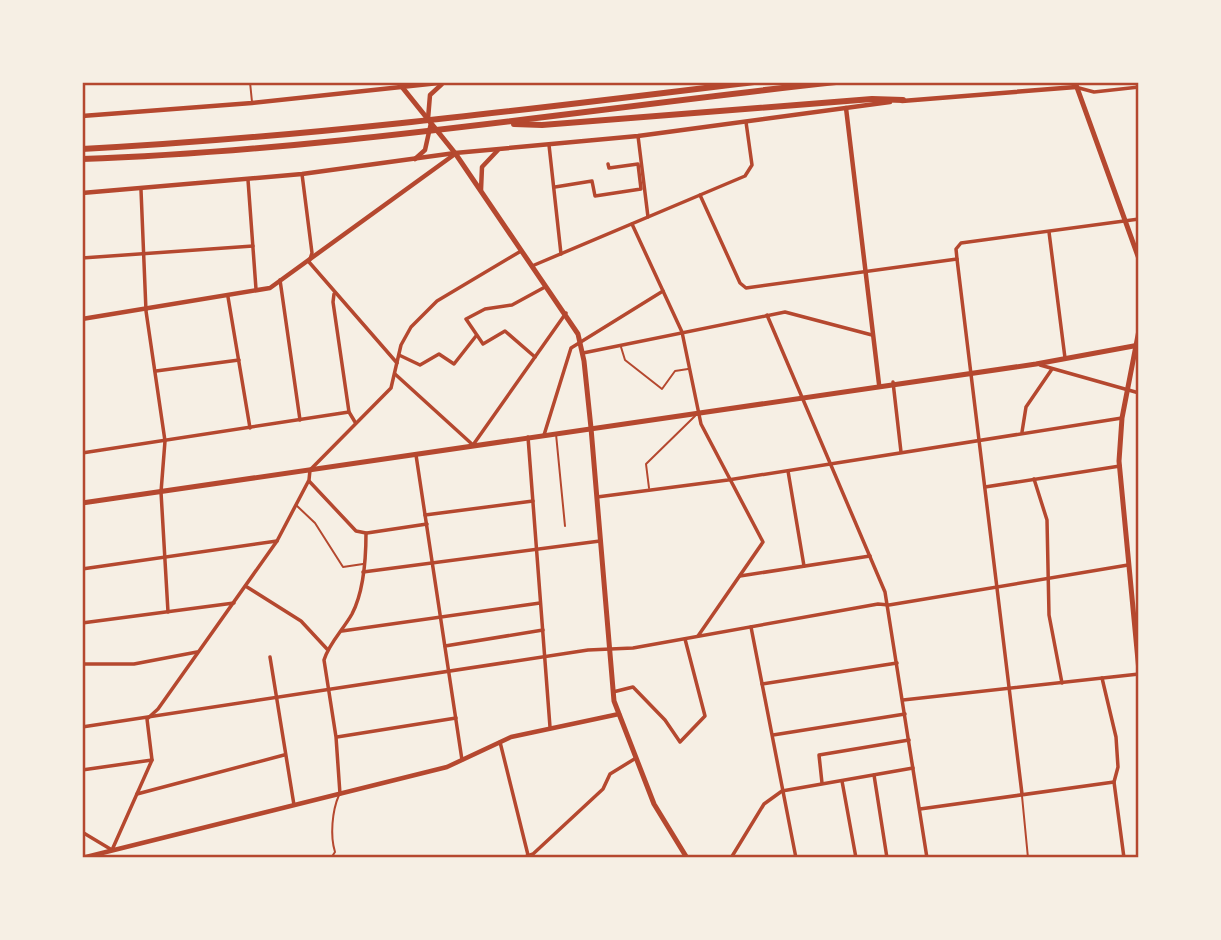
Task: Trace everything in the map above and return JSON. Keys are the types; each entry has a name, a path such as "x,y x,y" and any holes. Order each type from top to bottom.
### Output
{"highway":[{"path":"82,149 262,138 408,124 754,82"},
{"path":"82,159 264,148 414,134 836,82"},
{"path":"491,124 542,125 872,99 903,100"}],"main road":[{"path":"400,85 455,153 566,312 580,341 591,428 613,692 636,758 663,822 687,858"},
{"path":"1075,85 1139,259"},
{"path":"1139,330 1122,418 1120,466 1139,673"},
{"path":"82,503 878,384 1036,363 1137,345"}],"street":[{"path":"82,116 252,103 446,82"},
{"path":"411,161 425,150 430,121 430,95 446,82"},
{"path":"82,193 248,180 411,161 455,153 638,136 903,100 1075,85 1094,92 1139,88"},
{"path":"846,108 878,384"},
{"path":"532,266 750,172 752,165 746,121"},
{"path":"638,136 648,217"},
{"path":"549,145 561,254"},
{"path":"481,191 482,167 490,155 501,149"},
{"path":"82,319 146,311 270,288 455,153"},
{"path":"555,187 593,181 595,196 641,189 638,164 609,168 608,164"},
{"path":"302,174 312,253 309,262"},
{"path":"248,180 257,292"},
{"path":"141,190 146,311 165,442 161,492 168,612"},
{"path":"700,195 740,283 746,288 957,259"},
{"path":"1022,794 956,249 961,243 1139,219"},
{"path":"632,224 682,332 698,413 728,480 763,542 698,636"},
{"path":"1049,232 1065,358"},
{"path":"82,258 253,246"},
{"path":"147,719 158,709 247,587 277,541 309,480 310,471 355,422 387,393 396,374 398,354 405,334 437,301 521,251"},
{"path":"309,262 397,363"},
{"path":"280,280 300,420"},
{"path":"535,357 505,331 482,344 466,318 485,309 512,305 546,285"},
{"path":"544,435 571,348 663,291"},
{"path":"335,293 333,302 349,412 355,422"},
{"path":"228,297 250,428"},
{"path":"396,374 473,445 566,312"},
{"path":"583,354 790,312 872,335"},
{"path":"767,315 889,605 927,858"},
{"path":"398,354 420,365 439,354 454,364 477,336"},
{"path":"156,372 239,360"},
{"path":"1036,363 1139,393"},
{"path":"1022,432 1026,407 1052,369"},
{"path":"893,382 901,453"},
{"path":"82,453 349,412"},
{"path":"597,498 1122,418"},
{"path":"527,437 550,727"},
{"path":"416,455 463,762"},
{"path":"985,487 1120,466"},
{"path":"788,470 804,566"},
{"path":"1034,479 1047,520 1050,623 1062,682"},
{"path":"309,480 356,531 366,533 427,524"},
{"path":"425,515 533,501"},
{"path":"340,794 337,737 327,691 324,660 327,649 342,631 356,606 363,572 366,533"},
{"path":"82,569 277,541"},
{"path":"363,572 600,541"},
{"path":"740,576 870,556"},
{"path":"82,727 449,671 685,639 1128,565"},
{"path":"247,587 301,621 327,649"},
{"path":"82,623 234,603"},
{"path":"342,631 540,603"},
{"path":"751,626 795,856"},
{"path":"445,646 542,630"},
{"path":"613,692 633,687 665,720 680,742 705,716 685,639"},
{"path":"82,664 134,664 197,652"},
{"path":"270,657 294,805"},
{"path":"762,684 897,663"},
{"path":"903,700 1139,673"},
{"path":"1102,678 1116,737 1118,766 1114,782 1124,858"},
{"path":"82,858 463,762 500,742 550,727 619,713"},
{"path":"772,735 905,714"},
{"path":"337,737 456,718"},
{"path":"112,850 152,760 147,719"},
{"path":"822,784 819,755 909,740"},
{"path":"500,742 528,855"},
{"path":"137,794 284,755"},
{"path":"522,858 533,854 598,794 610,774 636,758"},
{"path":"82,770 152,760"},
{"path":"731,858 764,804 782,791 914,768"},
{"path":"874,775 887,858"},
{"path":"842,780 856,858"},
{"path":"920,809 1114,782"},
{"path":"82,832 112,850"}],"lane":[{"path":"250,82 252,103"},
{"path":"621,345 625,360 662,389 675,371 690,369"},
{"path":"650,491 646,464 698,413"},
{"path":"556,433 565,526"},
{"path":"296,505 323,536 342,567 364,564"},
{"path":"331,858 335,852 332,843 335,805 340,794"},
{"path":"1022,794 1028,858"}]}
